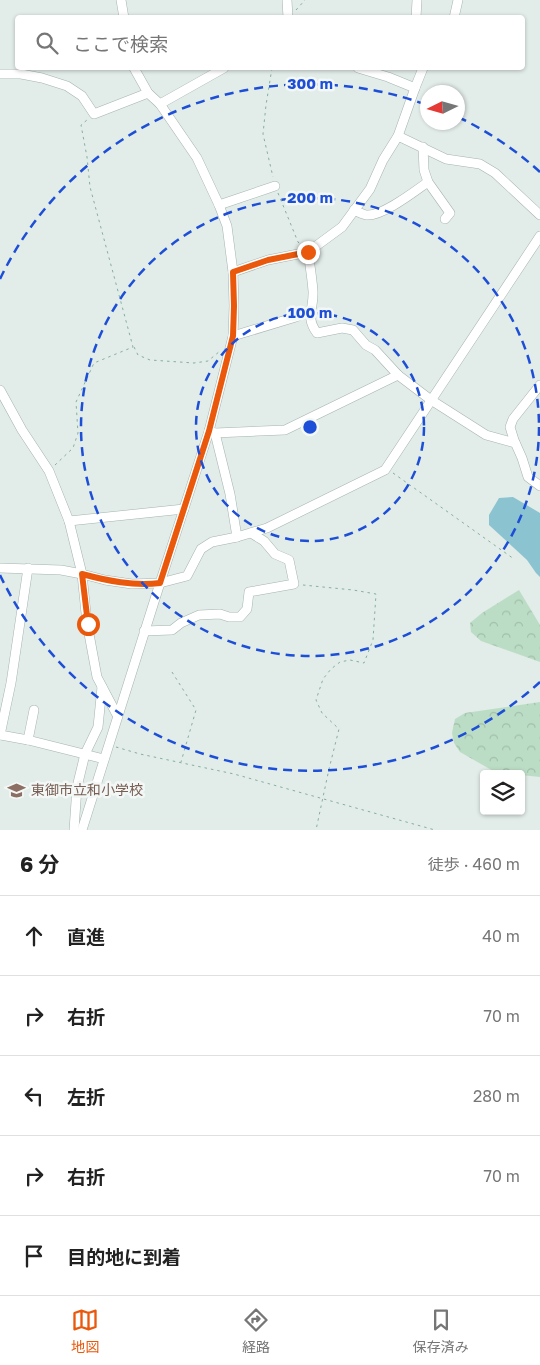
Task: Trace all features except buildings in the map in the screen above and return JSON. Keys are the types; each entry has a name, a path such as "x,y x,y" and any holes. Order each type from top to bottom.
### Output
{"street":[{"path":"121,0 124,15"},
{"path":"287,0 288,15"},
{"path":"416,15 417,0"},
{"path":"455,15 458,0"},
{"path":"82,830 144,631 184,509 212,432 232,340 233,272 227,226 220,205 197,158 160,104 148,93 135,70"},
{"path":"160,104 220,70"},
{"path":"365,70 415,88"},
{"path":"233,272 268,260 308,252 342,227 370,189 383,160 398,136 422,70"},
{"path":"0,74 21,74 67,86 82,96 94,114 148,93"},
{"path":"398,136 446,158 480,164 495,173 540,216"},
{"path":"423,148 424,170 428,182 450,213 445,220"},
{"path":"354,210 365,215 374,214 408,197 428,182"},
{"path":"220,205 275,186"},
{"path":"0,568 61,570 132,584 160,583 187,576 201,550 212,542 267,528 385,470 540,236"},
{"path":"308,252 313,293 310,311 312,326 318,333 342,328 353,330 398,375 431,400 486,435 515,443"},
{"path":"232,340 310,311"},
{"path":"212,432 284,430 398,375"},
{"path":"540,385 513,419 510,427 528,477 540,486"},
{"path":"0,390 22,430 49,471 69,521 82,574 97,678 117,716"},
{"path":"212,432 230,494 237,537"},
{"path":"69,521 184,509"},
{"path":"144,631 172,630 181,623 199,615 220,614 229,617 240,617 247,609 249,592 294,584 289,560 275,554 264,540 251,533"},
{"path":"28,568 11,683 0,735 104,759"},
{"path":"74,830 77,787 85,754 98,727 102,687"},
{"path":"28,740 34,710"}],"path":[{"path":"291,15 305,0"},
{"path":"272,70 263,134 275,186 298,242 308,252"},
{"path":"94,114 81,125 90,187 133,347 138,355 150,360 194,363 208,361 232,340"},
{"path":"49,471 73,448 78,432 76,402 94,363 133,347"},
{"path":"386,468 514,559"},
{"path":"294,584 376,594 373,640 364,663 350,660 340,662 322,679 316,700 322,713 339,729 316,830"},
{"path":"172,672 196,710 181,763"},
{"path":"108,745 140,754 234,774 435,830"}],"green space":[{"path":"519,590 540,625 540,662 481,641 471,632 470,623 482,613"},
{"path":"540,702 540,777 525,775 525,770 492,770 460,752 454,743 452,733 455,719 465,713"}],"water":[{"path":"513,497 540,513 540,577 527,560 489,525 489,515 499,498"}],"place":[{"name":"東御市立和小学校","path":"17,790"}],"route":[{"path":"88,624 82,574 132,584 160,583 209,431 233,336 233,272 268,260 308,252"}]}
